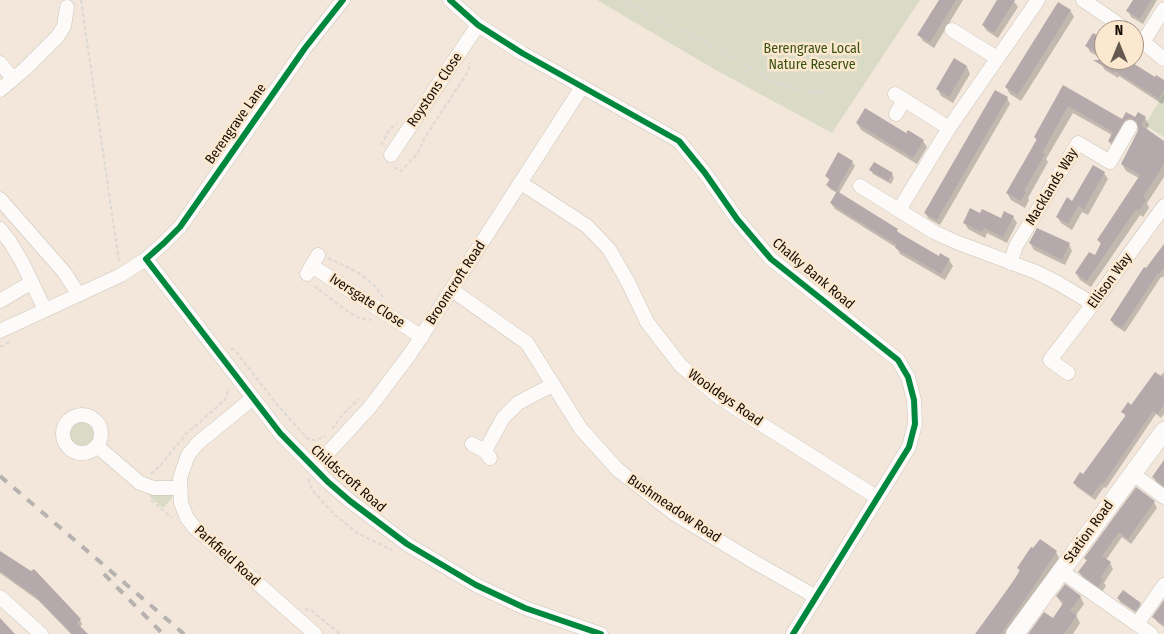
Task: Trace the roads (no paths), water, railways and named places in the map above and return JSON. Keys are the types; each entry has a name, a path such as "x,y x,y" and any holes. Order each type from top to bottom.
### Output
{"main road":[{"name":"Station Road","path":"1015,634 1164,431"}],"street":[{"name":"Chalky Bank Road","path":"450,0 478,25 522,53 679,141 705,173 737,219 771,259 898,360 908,377 914,400 915,424 909,447 793,634"},
{"path":"899,210 949,128 1038,0"},
{"path":"1083,0 1112,20"},
{"name":"Berengrave Lane","path":"0,331 121,276 146,259 164,243 180,227 305,48 341,1"},
{"path":"0,90 59,34 64,24 67,7"},
{"path":"1144,33 1164,9"},
{"name":"Roystons Close","path":"389,155 478,25"},
{"path":"952,30 997,58"},
{"path":"1144,43 1164,59"},
{"path":"0,63 13,79"},
{"name":"Broomcroft Road","path":"314,468 370,407 397,373 582,87"},
{"path":"896,114 899,97 949,128"},
{"name":"Macklands Way","path":"1010,263 1016,246 1078,143 1110,162 1130,127"},
{"name":"Wooldeys Road","path":"521,183 587,226 609,249 628,282 647,322 681,366 720,398 878,498"},
{"path":"860,186 934,232 1036,272 1093,304"},
{"path":"0,199 64,272 79,295"},
{"name":"Ellison Way","path":"1068,373 1050,360 1164,206"},
{"path":"0,229 10,242 45,310"},
{"name":"Childscroft Road","path":"146,259 280,433 314,468 362,510 400,539 439,564 499,596 541,614 595,633"},
{"name":"Iversgate Close","path":"313,265 422,337"},
{"path":"0,301 32,282"},
{"name":"Bushmeadow Road","path":"452,290 527,343 581,430 618,470 675,514 816,597"},
{"path":"472,444 488,455 503,418 518,403 552,385"},
{"name":"Parkfield Road","path":"252,399 192,449 183,464 179,488 182,506 191,524 315,634"},
{"path":"99,448 140,483 154,488 179,488"},
{"path":"1132,473 1164,497"},
{"path":"1061,571 1151,634"},
{"path":"1137,624 1164,586"},
{"path":"0,597 40,634"}],"railway":[{"path":"0,476 184,634"},
{"path":"104,574 163,634"}],"park label":[{"name":"Berengrave Local Nature Reserve","path":"812,58"}]}
